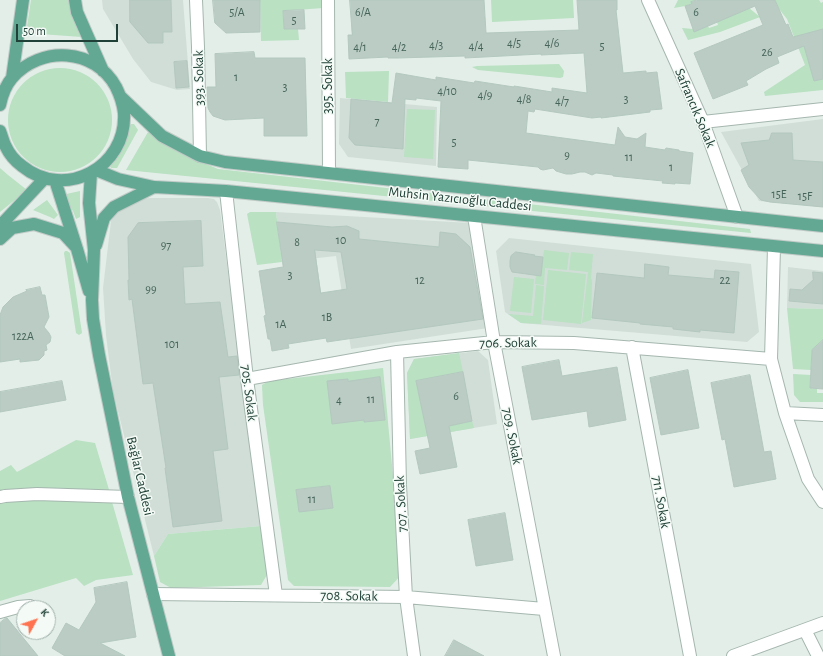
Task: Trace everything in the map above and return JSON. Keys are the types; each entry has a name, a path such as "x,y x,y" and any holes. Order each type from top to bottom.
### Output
{"main road":[{"path":"12,78 23,0"},
{"path":"74,0 77,12 103,71"},
{"path":"0,105 3,94 12,78 24,66 39,58 56,55 73,56 89,61 103,71 113,81 120,96 124,112 123,129 118,145 109,159 94,172 83,177 69,180 50,179 29,172 15,160 5,146 0,131"},
{"name":"Muhsin Yazıcıoğlu Caddesi","path":"120,96 162,136 200,156 225,162 823,226"},
{"path":"92,300 94,250 89,203 94,172"},
{"name":"Muhsin Yazıcıoğlu Caddesi","path":"94,172 154,187 226,191 823,251"},
{"path":"0,226 50,179"},
{"path":"50,179 78,249 92,300"},
{"path":"94,250 104,218 114,207 154,187"},
{"path":"0,239 12,228 34,224 63,233 78,249"},
{"name":"Bağlar Caddesi","path":"92,300 93,319 102,371 128,497 169,656"}],"street":[{"name":"393. Sokak","path":"196,0 200,156"},
{"name":"395. Sokak","path":"328,0 329,172"},
{"name":"Safrancık Sokak","path":"648,0 703,122 737,217"},
{"path":"703,122 823,109"},
{"name":"705. Sokak","path":"226,191 247,379 276,595"},
{"name":"709. Sokak","path":"474,216 494,342 554,656"},
{"path":"774,247 771,359 785,413 808,479 823,502"},
{"name":"706. Sokak","path":"247,379 397,352 494,342 574,343 771,359"},
{"name":"711. Sokak","path":"632,347 690,656"},
{"name":"707. Sokak","path":"397,352 400,485 406,597 414,656"},
{"path":"785,413 823,415"},
{"path":"0,497 37,494 128,497"},
{"name":"708. Sokak","path":"153,594 406,597 544,609"},
{"path":"0,612 16,608"},
{"path":"733,656 823,623"},
{"path":"805,630 818,656"}],"shaded area":[{"path":"102,0 183,0 190,89 177,90 151,82 133,59 103,9"},
{"path":"340,98 437,107 436,166 348,157 339,144"},
{"path":"823,119 823,207 759,201 721,132"},
{"path":"135,199 214,199 220,210 261,526 168,534 154,556 113,391 106,335 103,288 111,221 118,208"},
{"path":"276,212 471,223 488,328 351,349 336,256 282,262"},
{"path":"509,238 751,264 759,332 747,342 521,323 505,312 496,251"},
{"path":"788,267 823,271 823,309 787,308"},
{"path":"478,351 488,360 497,424 410,439 407,373 414,359"}],"green space":[{"path":"31,0 69,0 82,37 26,33"},
{"path":"260,0 323,0 323,8 283,11 284,29 298,29 299,40 261,41"},
{"path":"491,0 573,0 574,18 492,22"},
{"path":"678,0 696,0 692,2 692,4 674,8"},
{"path":"709,0 743,0 749,8 760,17 720,32 688,40 682,28 693,29 708,26 709,28 718,25"},
{"path":"775,0 819,0 821,3 823,2 823,90 765,96 764,92 805,65 787,19 779,9"},
{"path":"559,64 564,71 563,77 560,78 478,70 472,67 477,66"},
{"path":"60,68 80,72 89,76 97,83 104,91 108,100 112,120 108,140 104,149 97,157 89,164 80,168 60,172 40,168 31,164 23,157 16,149 12,140 8,120 12,100 16,91 23,83 31,76 40,72"},
{"path":"389,71 388,102 346,98 345,72"},
{"path":"407,109 435,110 433,159 404,157"},
{"path":"131,124 134,124 138,130 117,168 111,168 110,166"},
{"path":"148,132 187,156 218,169 750,229 751,233 126,170"},
{"path":"0,168 27,190 0,212"},
{"path":"80,191 80,217 76,219 73,211 62,195"},
{"path":"47,200 58,215 54,219 33,210"},
{"path":"250,212 276,212 282,262 257,265 247,214"},
{"path":"544,250 569,253 567,270 545,268 544,285 535,284 536,275 541,275"},
{"path":"65,251 70,253 82,333 79,335 76,333 64,253"},
{"path":"571,252 593,254 591,278 591,320 582,323 588,272 569,270"},
{"path":"548,270 586,274 581,324 543,320"},
{"path":"514,277 534,279 531,313 510,311"},
{"path":"536,285 544,286 541,324 521,323 508,314 533,316"},
{"path":"787,308 823,309 823,340 812,350 811,370 793,369"},
{"path":"459,353 463,372 416,381 426,430 472,421 474,428 410,439 407,373 414,359"},
{"path":"383,368 402,574 390,587 294,586 288,580 263,405 262,385 269,381"},
{"path":"793,374 811,375 810,388 817,389 817,393 823,393 823,402 800,402 794,395"},
{"path":"76,440 95,443 110,493 0,493 0,471 11,465 17,472"},
{"path":"32,497 112,502 133,575 96,580 84,586 76,578 0,601 0,501"},
{"path":"261,526 268,573 261,585 171,588 160,582 154,556 168,534"}],"building":[{"path":"130,0 171,0 172,32 163,32 163,43 148,43 130,22"},
{"path":"213,0 260,0 260,32 226,33 215,23"},
{"path":"350,0 484,0 486,33 579,30 577,0 617,0 616,10 623,73 646,71 646,73 657,72 662,109 650,110 650,112 592,118 535,109 534,112 528,111 526,133 615,145 618,127 625,137 637,139 646,133 645,147 665,150 666,148 693,153 690,184 662,183 663,181 596,173 592,175 585,172 566,174 556,171 553,168 543,170 538,167 468,160 468,169 438,167 441,101 416,98 416,100 405,99 403,149 355,145 349,138 351,99 392,103 396,73 436,80 436,77 552,92 552,88 587,93 584,53 465,58 465,56 349,59 348,35 352,35"},
{"path":"697,0 775,0 793,37 823,29 823,79 814,81 804,46 777,57 779,63 746,81 748,85 713,99 694,53 763,25 755,6 694,32 685,6 692,4 691,2"},
{"path":"304,10 305,29 284,29 283,11"},
{"path":"254,52 255,58 305,58 307,136 264,136 264,118 225,120 213,116 210,112 208,108 207,87 216,87 215,54"},
{"path":"187,61 189,87 176,88 174,62"},
{"path":"772,133 792,133 793,160 823,162 823,207 761,200 749,187 741,170 749,165 741,143 769,140"},
{"path":"201,221 203,266 183,267 185,304 220,302 228,357 237,356 239,375 219,377 228,449 213,451 222,521 173,527 153,383 143,384 132,299 129,300 128,237 138,223"},
{"path":"277,222 332,227 347,226 359,231 359,239 439,247 440,232 456,234 470,247 483,319 327,342 326,338 288,344 289,348 272,351 270,339 268,339 264,316 266,315 259,271 283,267","holes":["315,250 341,252 347,289 321,293"]},
{"path":"516,252 543,257 541,276 512,272 510,267 511,256"},
{"path":"645,264 669,267 668,275 714,279 715,270 739,272 734,333 700,330 700,332 673,329 673,327 592,318 597,273 644,278"},
{"path":"813,272 823,273 823,304 789,301 790,289 802,290 813,280"},
{"path":"40,287 42,295 45,295 49,317 44,327 51,337 50,342 46,345 47,350 44,351 44,355 39,360 20,362 20,359 0,362 0,315 3,307 13,297 27,291 26,290"},
{"path":"823,340 823,389 810,388 812,350"},
{"path":"559,360 562,376 617,367 626,420 589,427 587,411 532,420 522,367"},
{"path":"688,370 699,428 661,435 650,378"},
{"path":"463,372 472,421 449,426 457,467 420,474 415,451 430,448 416,381"},
{"path":"750,375 764,452 771,451 776,479 734,487 725,439 722,440 711,383"},
{"path":"380,377 385,420 364,422 364,420 332,424 327,381 348,379 348,381"},
{"path":"62,381 66,400 0,412 0,392"},
{"path":"330,486 333,508 299,512 296,490"},
{"path":"505,513 513,560 476,566 468,520"},
{"path":"127,582 136,637 100,643 125,656 65,656 52,648 66,623 79,630 96,602 94,588"},
{"path":"7,618 16,629 16,640 25,640 38,656 0,656 0,623"},
{"path":"454,640 484,656 445,656"}]}
